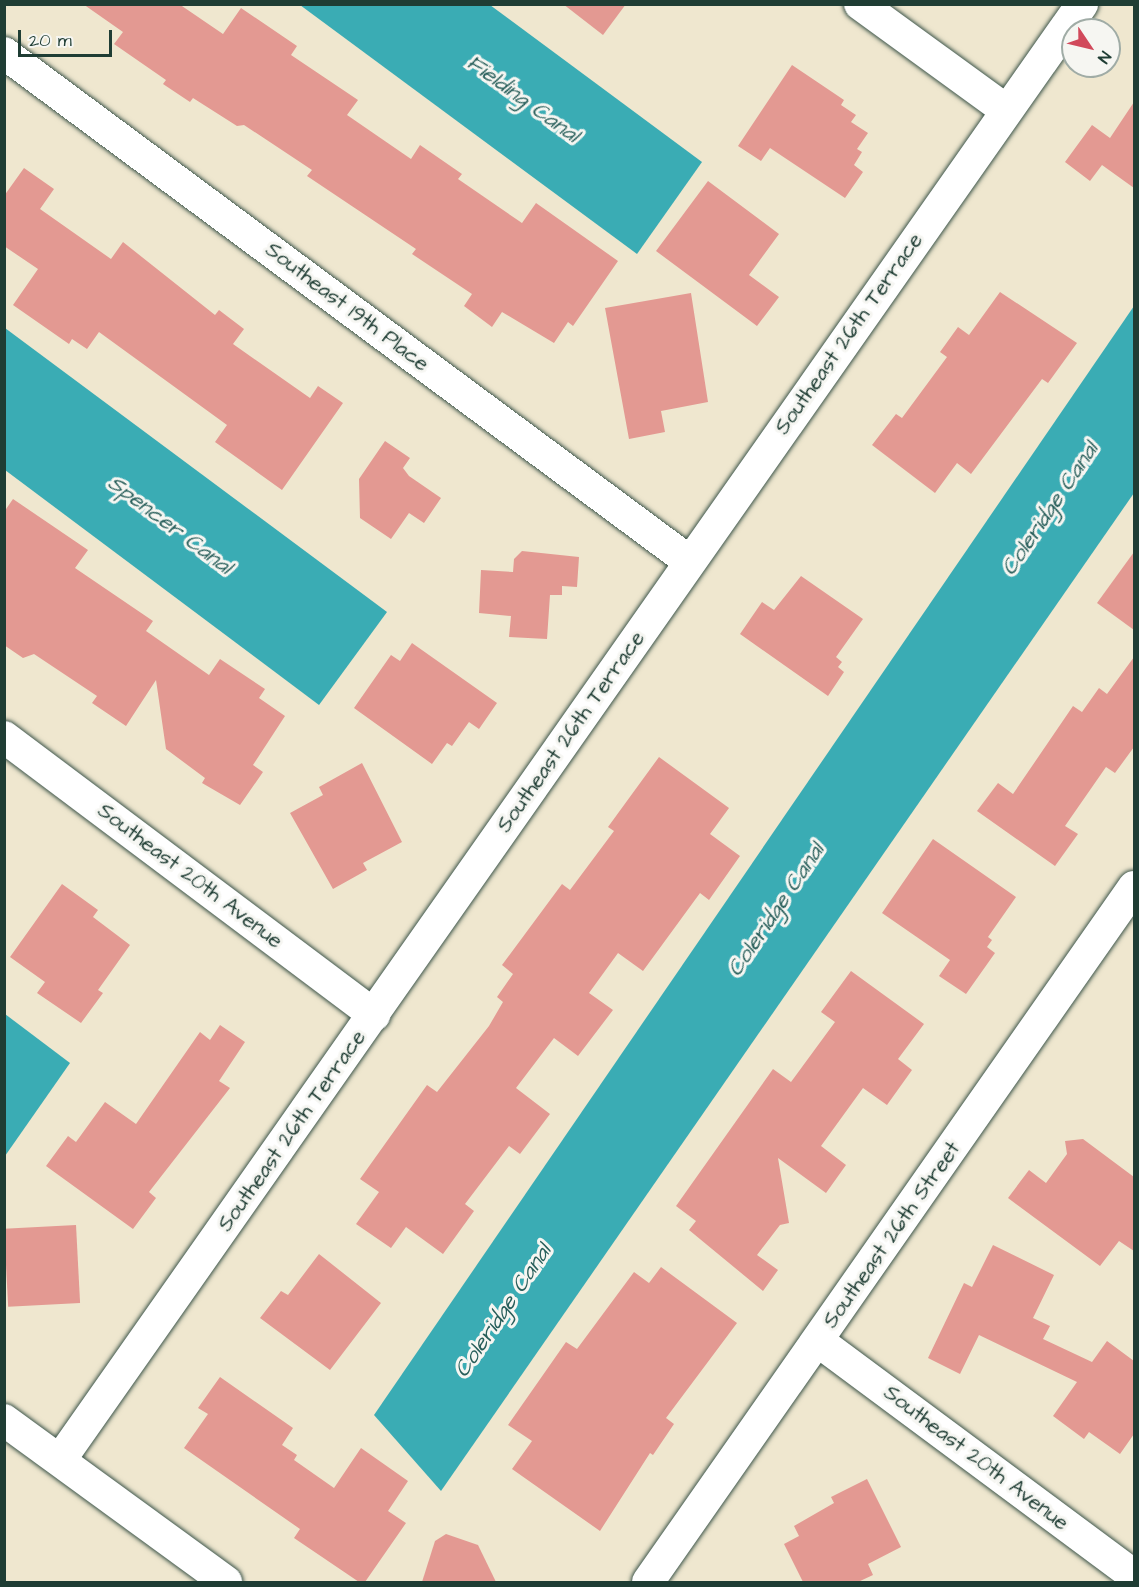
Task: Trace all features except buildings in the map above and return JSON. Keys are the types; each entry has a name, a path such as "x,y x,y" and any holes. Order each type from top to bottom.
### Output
{"street":[{"path":"860,4 1006,110"},
{"name":"Southeast 26th Terrace","path":"60,1460 1082,4"},
{"name":"Southeast 19th Place","path":"4,53 690,562"},
{"name":"Southeast 20th Avenue","path":"4,738 374,1015"},
{"name":"Southeast 26th Street","path":"648,1582 1133,891"},
{"name":"Southeast 20th Avenue","path":"818,1341 1134,1576"},
{"path":"4,1420 226,1582"}],"water":[{"name":"Fielding Canal","path":"300,5 490,5 702,162 637,254"},
{"name":"Coleridge Canal","path":"1134,306 1134,493 441,1491 374,1415"},
{"name":"Spencer Canal","path":"5,328 387,612 319,705 5,470"},
{"path":"5,1014 70,1063 4,1156"}]}
